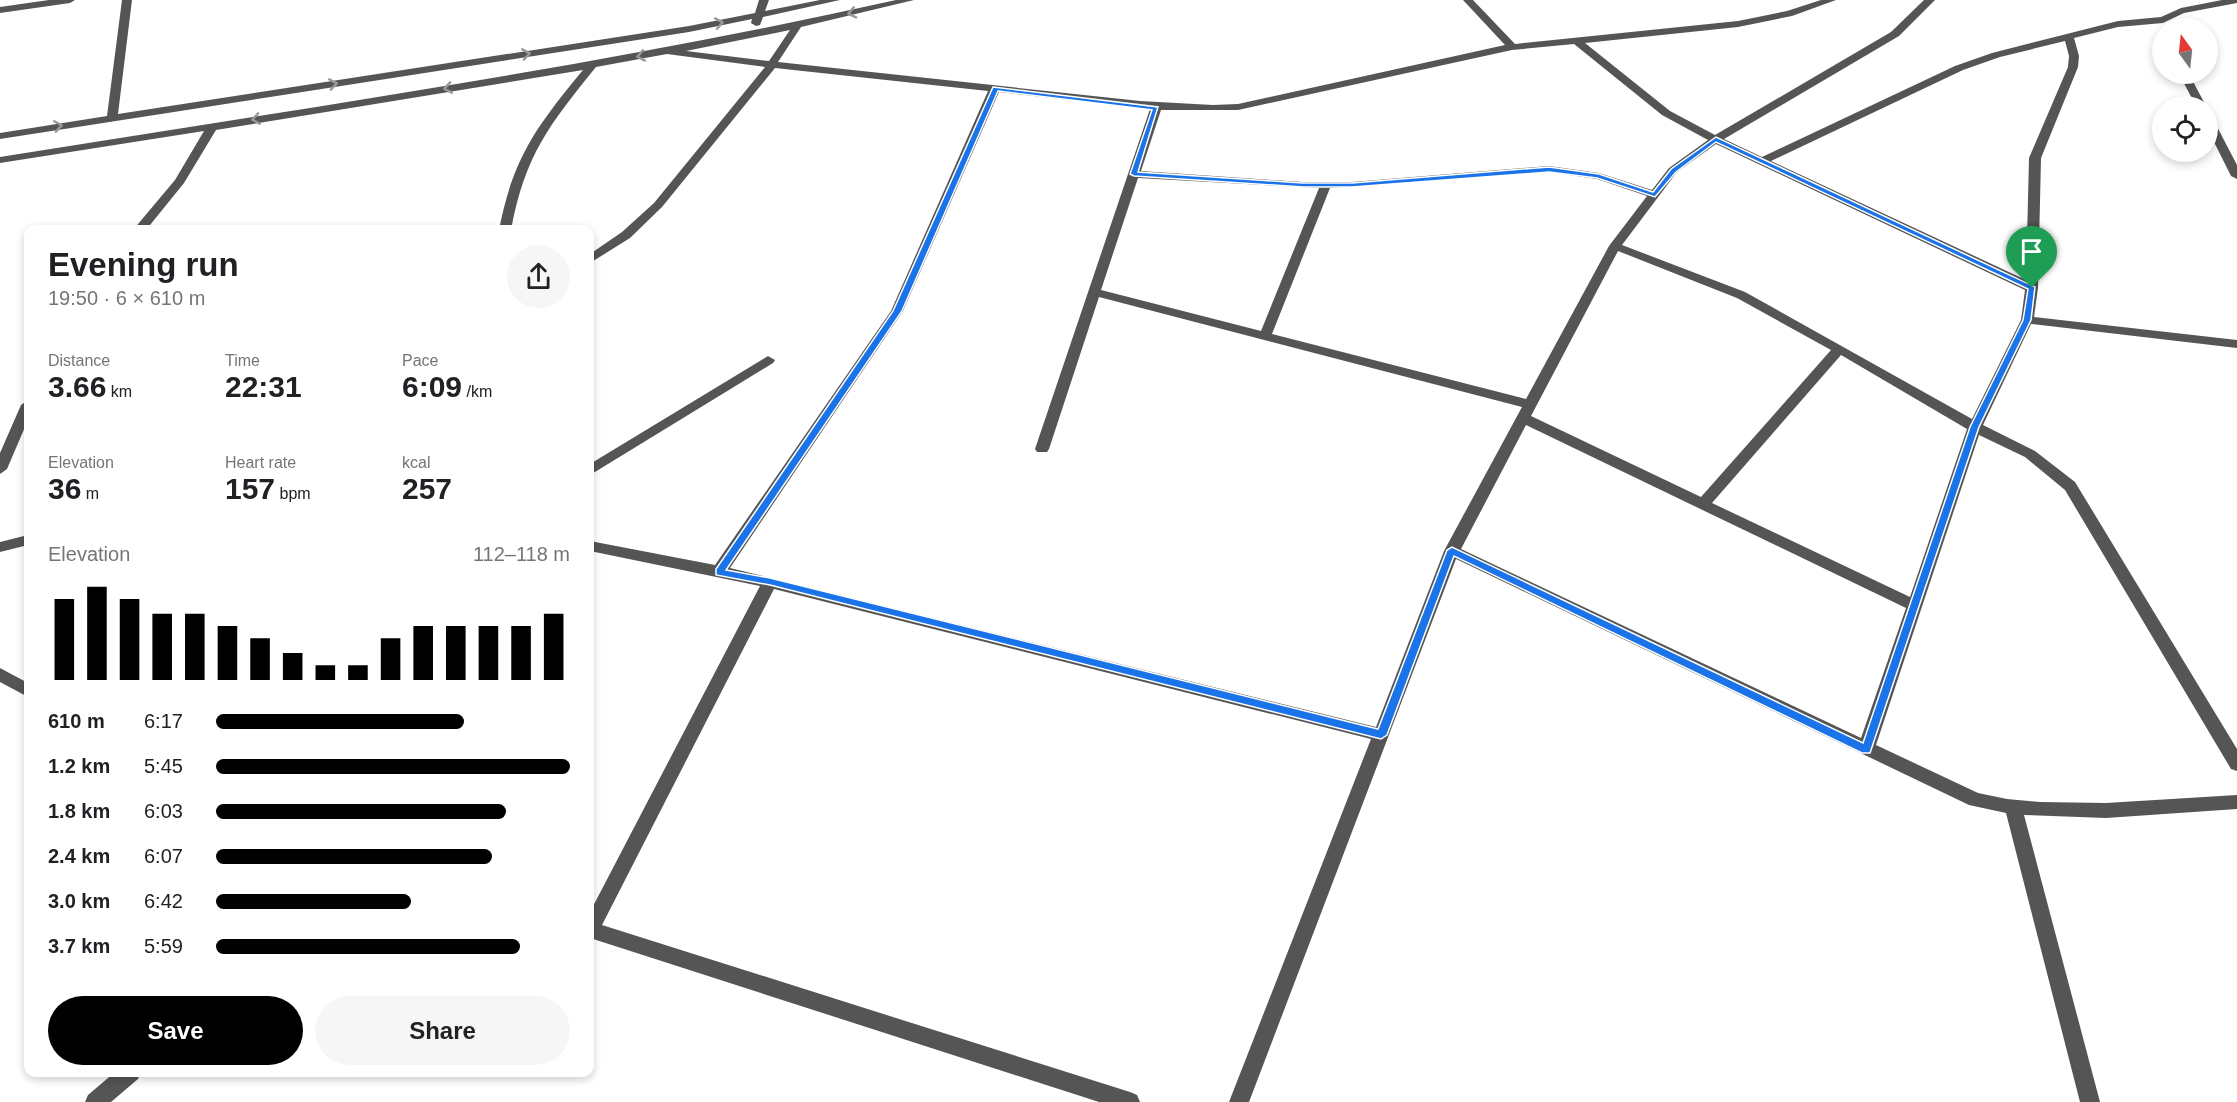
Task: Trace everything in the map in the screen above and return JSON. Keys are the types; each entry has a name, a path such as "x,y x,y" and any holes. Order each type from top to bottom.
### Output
{"street":[{"path":"0,10 70,0"},
{"path":"112,118 127,0"},
{"path":"753,35 764,0"},
{"path":"0,136 689,29 758,16 806,3 835,0"},
{"path":"0,160 667,51 798,27 909,0"},
{"path":"1467,0 1512,47"},
{"path":"667,51 771,66 1201,111 1238,108 1512,47 1738,24 1788,14 1831,0"},
{"path":"1239,1102 1452,550 1616,246 1674,170 1716,139 1895,34 1930,0"},
{"path":"2171,18 2181,11 2237,0"},
{"path":"594,256 626,235 658,205 771,66 798,27 806,3"},
{"path":"1763,161 1959,68 1996,55 2118,24 2152,24"},
{"path":"1866,749 1975,427 2027,320 2032,288 2035,158 2073,67 2074,56 2069,37"},
{"path":"1577,41 1666,113 1690,128 2032,288"},
{"path":"506,225 515,184 533,145 555,111 592,64"},
{"path":"719,572 897,311 995,88"},
{"path":"1042,449 1156,108"},
{"path":"143,225 180,181 213,125"},
{"path":"2218,139 2237,176"},
{"path":"1134,174 1326,185 1549,169 1599,176 1655,195"},
{"path":"1265,336 1326,185"},
{"path":"1616,246 1741,295 1975,427 2030,454 2070,486 2237,764"},
{"path":"1095,292 1531,405"},
{"path":"2027,320 2237,344"},
{"path":"1703,504 1839,349"},
{"path":"594,468 768,360"},
{"path":"0,469 24,414"},
{"path":"1522,418 1913,605"},
{"path":"0,547 24,541"},
{"path":"594,547 770,582 1381,735"},
{"path":"1452,550 1975,800 2014,809 2067,812 2237,801"},
{"path":"594,922 770,582"},
{"path":"0,674 24,689"},
{"path":"2014,809 2090,1102"},
{"path":"594,931 1130,1102"},
{"path":"95,1102 125,1077"}],"route":[{"path":"995,88 1156,108 1134,174 1303,185 1352,185 1549,169 1599,176 1655,195 1674,170 1716,139 2032,288 2027,320 1975,427 1866,749 1452,550 1381,735 770,582 719,572 897,311 995,88"}]}
